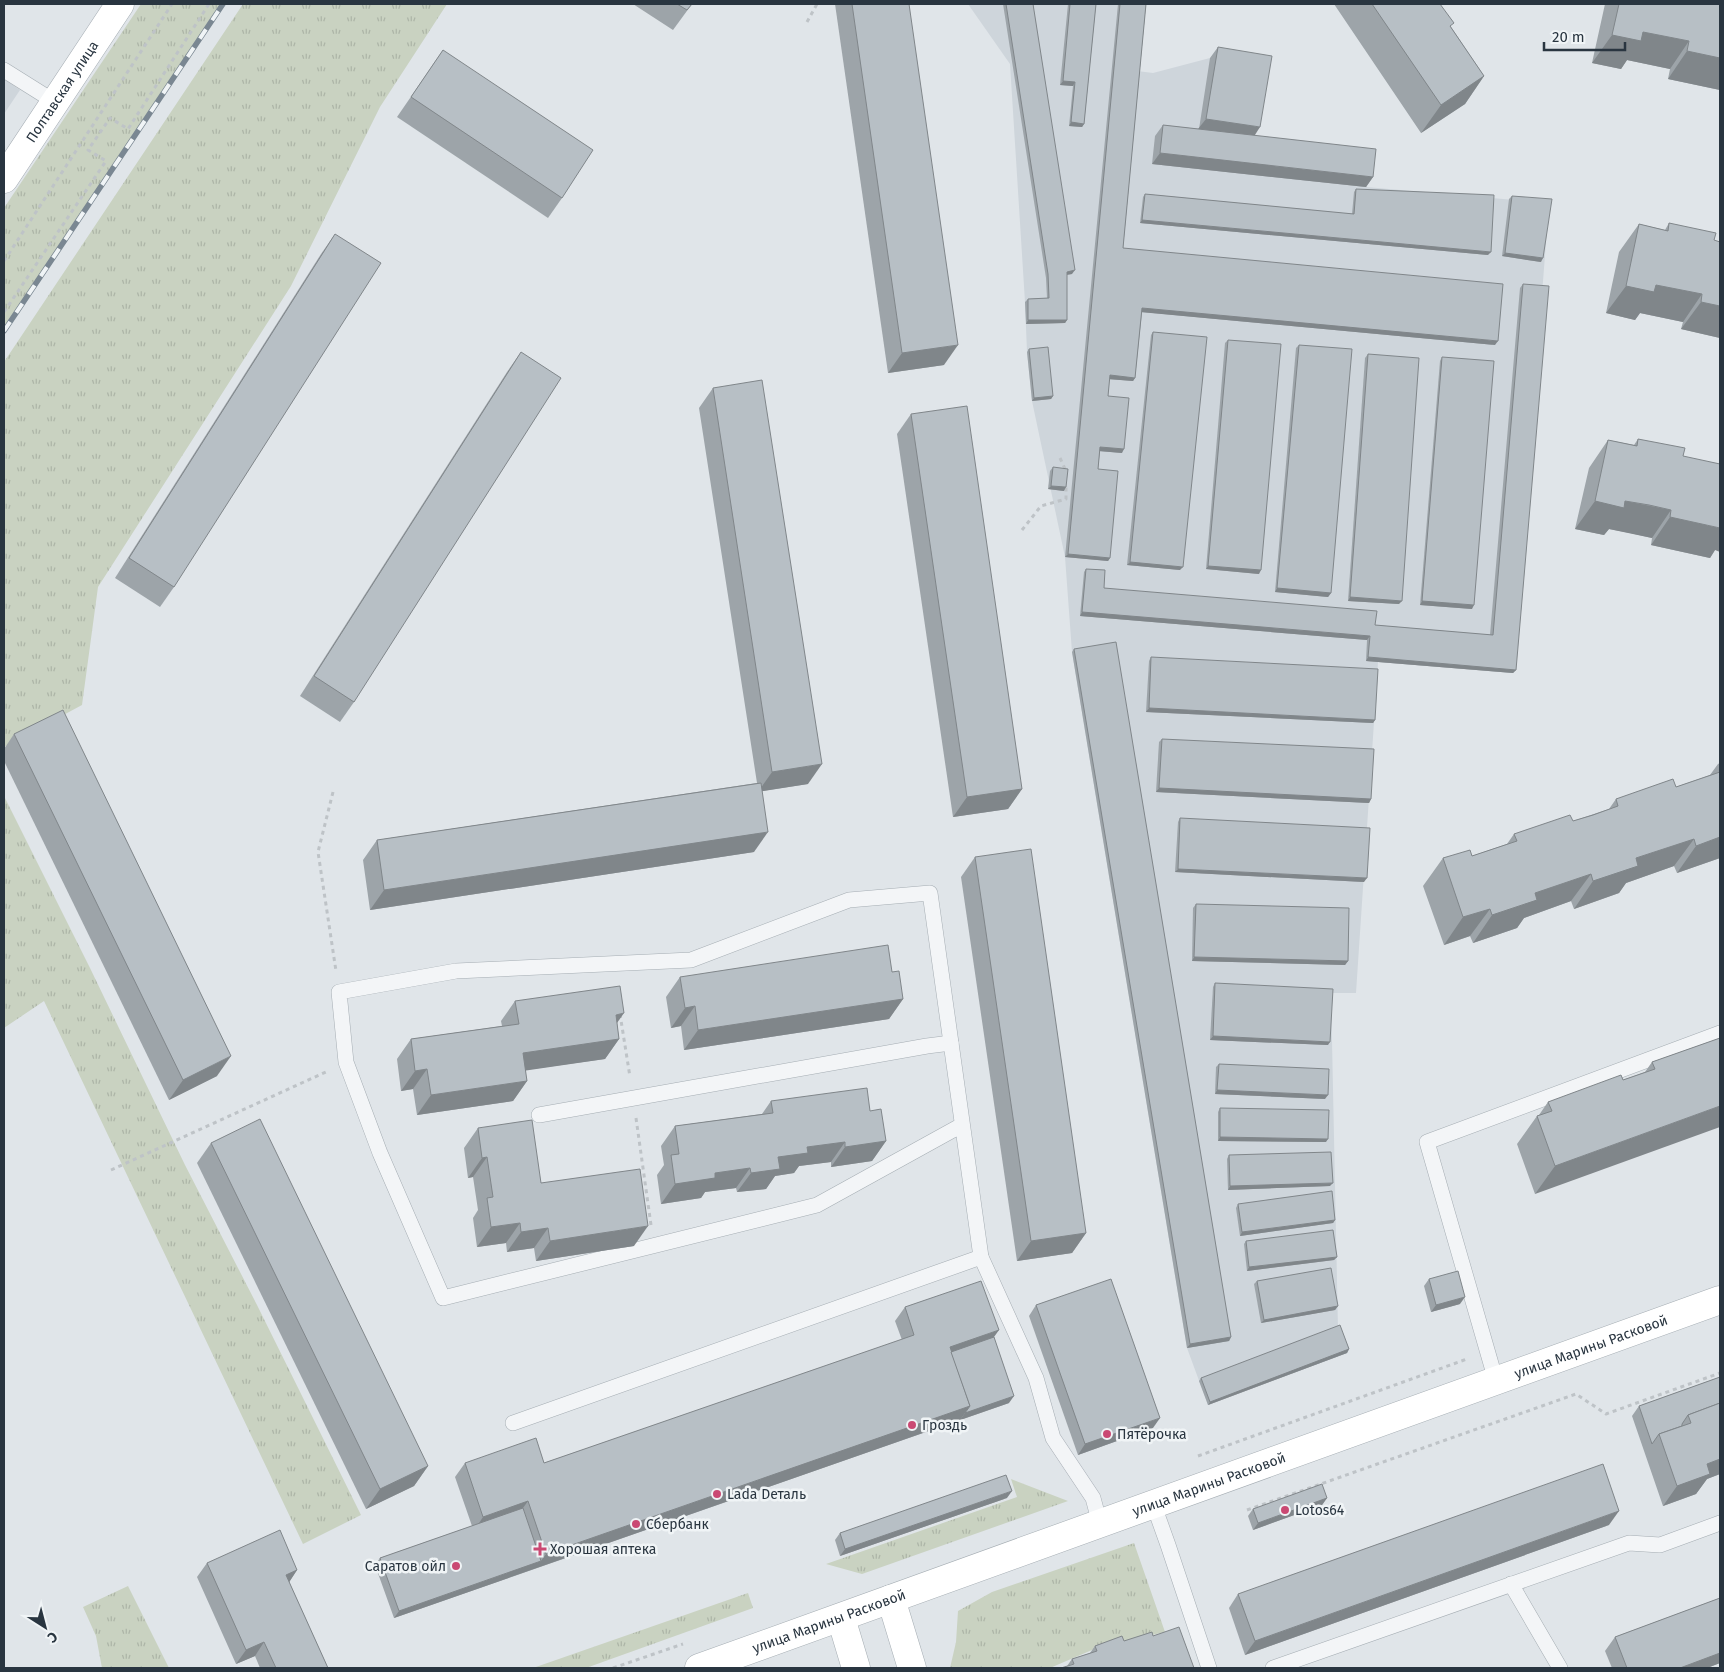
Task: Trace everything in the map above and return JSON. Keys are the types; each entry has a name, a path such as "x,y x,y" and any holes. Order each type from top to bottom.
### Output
{"main road":[{"name":"Полтавская улица","path":"4,179 120,4"},
{"name":"улица Марины Расковой","path":"699,1668 1720,1300"},
{"path":"892,1599 912,1668"},
{"path":"841,1618 856,1668"}],"lane":[{"path":"4,70 55,102"},
{"path":"962,1125 817,1205 443,1298 380,1153 346,1062 339,992 456,971 691,960 849,900 930,893 981,1256 1036,1378 1053,1438 1093,1498 1100,1524"},
{"path":"1496,1381 1460,1262 1427,1142 1720,1033"},
{"path":"539,1115 951,1043"},
{"path":"513,1423 981,1256"},
{"path":"1154,1504 1209,1668"},
{"path":"1273,1668 1629,1543 1660,1545 1720,1523"},
{"path":"1511,1584 1560,1668"}],"path":[{"path":"4,261 172,4"},
{"path":"4,312 106,161 88,150 110,118 128,129 209,4"},
{"path":"808,22 817,4"},
{"path":"1060,458 1066,472"},
{"path":"1022,530 1041,506 1066,499 1066,481"},
{"path":"332,792 318,852 339,992"},
{"path":"111,1170 346,1062"},
{"path":"1247,1510 1576,1394 1606,1414 1720,1373"}],"shaded area":[{"path":"968,4 1144,4 1137,71 1153,73 1210,58 1266,68 1253,138 1369,159 1366,187 1549,203 1513,673 1378,662 1356,993 1331,993 1338,1329 1347,1353 1208,1405 1187,1348 1072,652 1065,557 1032,401 1027,352 1010,64"},
{"path":"4,79 20,90 4,114"}],"green space":[{"path":"141,4 221,4 4,330 4,208"},
{"path":"243,4 447,4 380,107 291,286 98,587 82,705 4,747 4,362"},
{"path":"4,796 185,1165 361,1515 303,1544 44,1001 4,1028"},
{"path":"1011,1479 1068,1501 862,1574 826,1564 1017,1497"},
{"path":"1134,1543 1165,1632 1099,1647 1050,1668 950,1668 956,1642 958,1611 992,1592"},
{"path":"128,1586 169,1668 102,1668 96,1636 83,1607"},
{"path":"748,1593 753,1608 586,1668 533,1668"}],"building":[{"path":"677,4 692,4 687,10"},
{"path":"852,4 909,4 958,345 902,353"},
{"path":"1006,4 1033,4 1075,270 1067,272 1067,320 1028,320 1028,299 1049,298 1048,274"},
{"path":"1070,4 1096,4 1084,124 1071,122 1075,82 1063,81"},
{"path":"1120,4 1146,4 1123,248 1503,284 1498,341 1142,308 1135,378 1110,375 1108,396 1129,398 1124,449 1100,447 1098,469 1118,471 1110,558 1068,554"},
{"path":"1372,4 1440,4 1454,23 1450,26 1484,76 1441,105"},
{"path":"1619,4 1720,4 1720,58 1687,51 1689,41 1643,32 1641,41 1612,35"},
{"path":"1218,47 1272,56 1260,127 1206,119"},
{"path":"443,50 593,150 562,198 411,97"},
{"path":"1163,125 1376,149 1373,177 1160,153"},
{"path":"1356,189 1494,195 1491,252 1142,220 1145,194 1354,214"},
{"path":"1512,196 1552,199 1543,258 1505,253"},
{"path":"1669,223 1716,233 1714,240 1720,242 1720,306 1701,302 1702,294 1656,285 1654,292 1626,286 1639,224 1668,231"},
{"path":"335,234 381,263 174,587 129,558"},
{"path":"1523,284 1549,286 1516,670 1368,657 1370,636 1082,612 1086,569 1105,570 1104,588 1377,611 1375,625 1493,635"},
{"path":"1153,332 1207,337 1183,567 1130,562"},
{"path":"1228,340 1281,344 1261,570 1208,566"},
{"path":"1299,345 1352,349 1331,593 1277,588"},
{"path":"1048,347 1053,396 1034,398 1029,349"},
{"path":"521,352 561,378 354,702 314,676"},
{"path":"1368,354 1419,358 1402,601 1350,597"},
{"path":"1442,357 1494,361 1474,605 1422,601"},
{"path":"762,380 822,764 772,772 713,388"},
{"path":"967,406 1022,789 967,797 911,414"},
{"path":"1638,439 1685,448 1683,456 1720,464 1720,528 1670,517 1671,510 1649,505 1625,501 1624,508 1595,501 1608,440 1637,446"},
{"path":"1053,467 1068,469 1066,487 1051,486"},
{"path":"1116,642 1231,1337 1190,1344 1074,649"},
{"path":"1151,657 1378,669 1375,720 1149,708"},
{"path":"63,710 231,1056 183,1080 14,734"},
{"path":"1162,739 1374,749 1371,799 1159,788"},
{"path":"1720,772 1720,837 1696,846 1694,839 1636,858 1638,866 1593,881 1591,874 1535,893 1537,900 1492,915 1490,909 1463,917 1443,858 1470,850 1472,856 1517,841 1514,834 1570,815 1573,821 1593,815 1618,806 1616,799 1673,779 1676,787"},
{"path":"761,783 768,832 384,890 377,840"},
{"path":"1180,818 1370,828 1367,878 1178,869"},
{"path":"1031,849 1086,1233 1031,1241 975,857"},
{"path":"1196,904 1349,908 1348,961 1194,957"},
{"path":"888,945 892,972 899,971 903,999 698,1030 695,1006 685,1008 680,977"},
{"path":"1215,983 1333,989 1330,1042 1213,1036"},
{"path":"620,986 624,1013 616,1015 619,1039 523,1053 527,1081 431,1095 427,1069 415,1071 411,1039 519,1024 515,1001"},
{"path":"1720,1038 1720,1106 1555,1166 1537,1116 1552,1111 1548,1102 1621,1075 1623,1080 1655,1069 1652,1062"},
{"path":"1219,1064 1329,1069 1328,1095 1217,1090"},
{"path":"867,1088 870,1111 881,1109 886,1141 845,1147 845,1142 807,1147 808,1153 778,1157 780,1169 751,1173 750,1168 715,1173 715,1178 675,1184 671,1155 679,1154 675,1126 773,1113 771,1101"},
{"path":"1220,1108 1329,1110 1328,1139 1220,1137"},
{"path":"260,1119 428,1466 380,1489 211,1143"},
{"path":"532,1120 541,1183 640,1169 648,1226 550,1241 548,1228 521,1232 520,1223 491,1227 487,1198 493,1197 487,1157 482,1158 478,1128"},
{"path":"1331,1152 1333,1183 1230,1186 1229,1155"},
{"path":"1332,1191 1335,1220 1242,1232 1238,1204"},
{"path":"1333,1230 1337,1257 1249,1267 1246,1241"},
{"path":"1331,1268 1338,1306 1264,1320 1257,1281"},
{"path":"1458,1271 1465,1297 1436,1305 1429,1279"},
{"path":"1111,1279 1160,1418 1085,1444 1036,1305"},
{"path":"981,1281 999,1330 950,1347 970,1406 546,1554 528,1501 483,1517 465,1463 536,1438 544,1463 914,1335 905,1307"},
{"path":"1340,1325 1349,1349 1210,1402 1201,1378"},
{"path":"994,1337 1014,1396 965,1413 970,1406 951,1352"},
{"path":"1720,1377 1720,1403 1688,1415 1682,1426 1659,1434 1652,1444 1639,1406"},
{"path":"1720,1403 1720,1459 1707,1464 1710,1474 1677,1486 1659,1434 1691,1423 1688,1415"},
{"path":"1603,1464 1619,1511 1255,1641 1238,1594"},
{"path":"1006,1475 1012,1491 845,1549 840,1533"},
{"name":"Lotos64","path":"1322,1484 1327,1498 1258,1523 1253,1509"},
{"path":"523,1508 541,1561 399,1611 380,1558"},
{"path":"280,1530 297,1570 286,1575 328,1668 276,1668 264,1642 246,1650 207,1563"},
{"path":"1720,1598 1720,1653 1680,1668 1627,1668 1615,1637"},
{"path":"1179,1627 1194,1668 1061,1668 1074,1664 1072,1659 1097,1651 1095,1646 1122,1636 1124,1641 1152,1632 1153,1636"}],"railway":[{"path":"4,331 223,4"}],"place":[{"name":"Гроздь","path":"912,1425"},
{"name":"Пятёрочка","path":"1107,1434"},
{"name":"Lada Dеталь","path":"717,1494"},
{"name":"Lotos64","path":"1285,1510"},
{"name":"Сбербанк","path":"636,1524"},
{"name":"Хорошая аптека","path":"540,1549"},
{"name":"Саратов ойл","path":"456,1566"}]}
